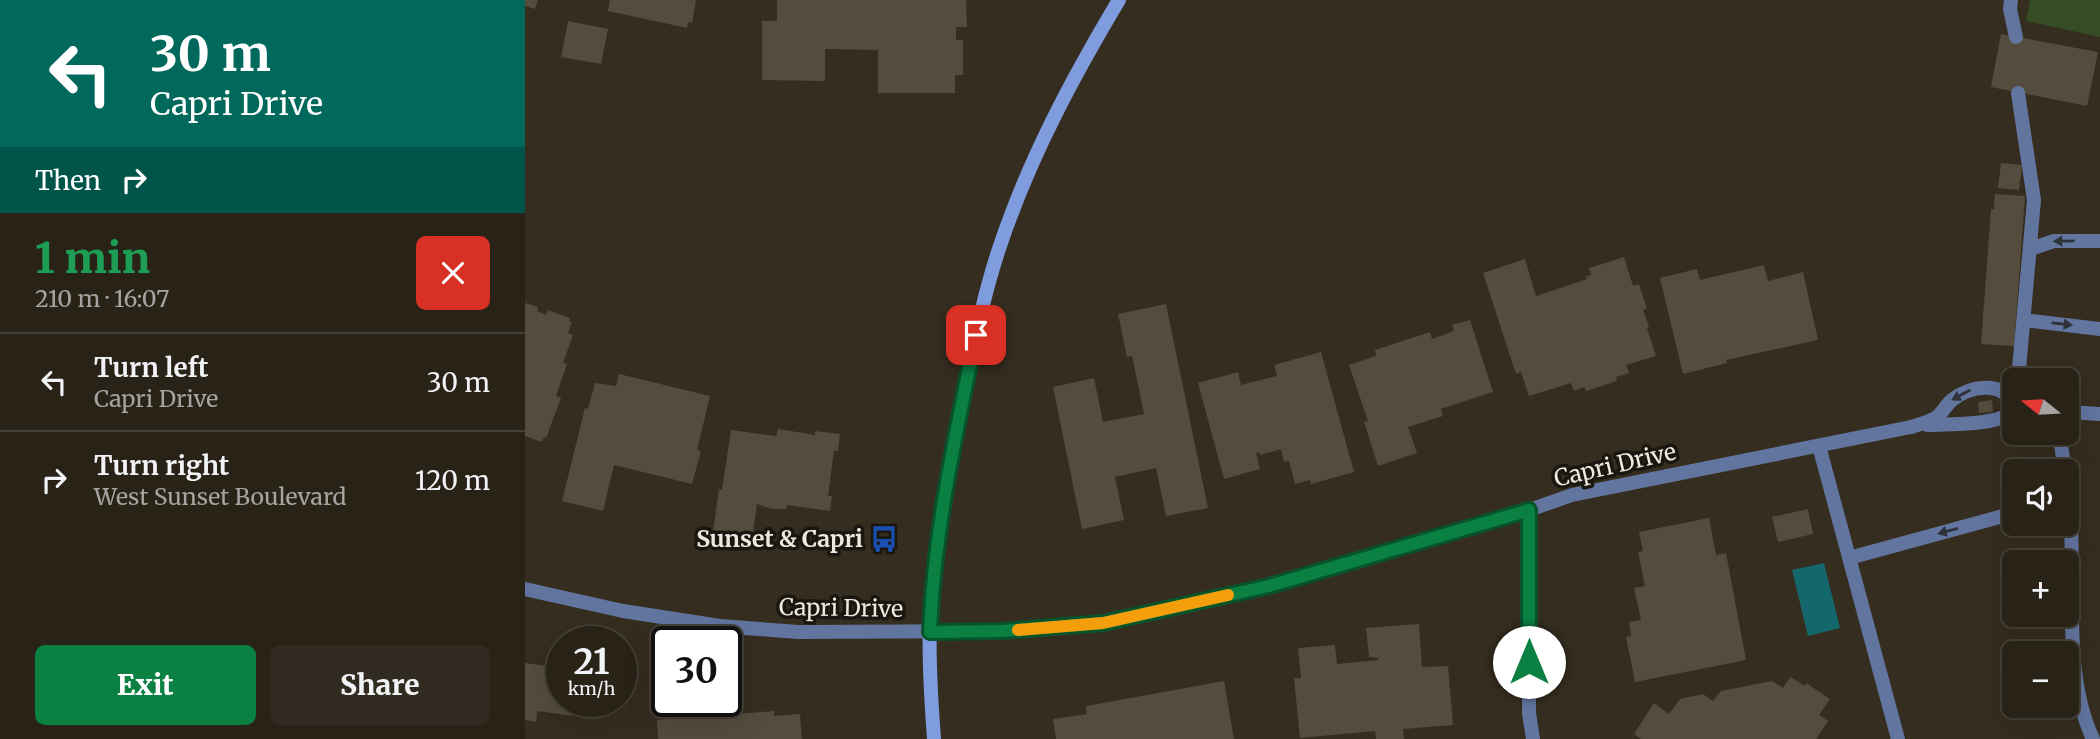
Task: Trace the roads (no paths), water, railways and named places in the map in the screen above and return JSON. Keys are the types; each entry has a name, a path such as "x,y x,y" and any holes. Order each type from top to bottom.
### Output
{"main road":[{"path":"933,739 930,632 932,576 951,456 976,335 1001,243 1030,167 1073,76 1119,0"}],"street":[{"path":"2011,0 2010,9 2016,37"},
{"path":"2018,93 2034,200 2019,368"},
{"path":"2030,248 2054,241 2100,241"},
{"path":"2024,320 2100,329"},
{"path":"1911,427 1938,417 1955,398 1966,391 1980,387 2002,392"},
{"path":"2079,413 2100,414"},
{"name":"Capri Drive","path":"525,589 623,611 720,626 798,632 1002,631 1103,623 1269,586 1572,495 1911,427 2002,418"},
{"path":"1819,446 1898,739"},
{"path":"1529,510 1529,713 1532,739"},
{"path":"1849,558 2002,516"},
{"path":"2069,536 2078,696 2093,739"}],"water":[{"path":"1824,563 1840,628 1808,636 1792,570"}],"place":[{"name":"Sunset & Capri","path":"884,539"}]}
